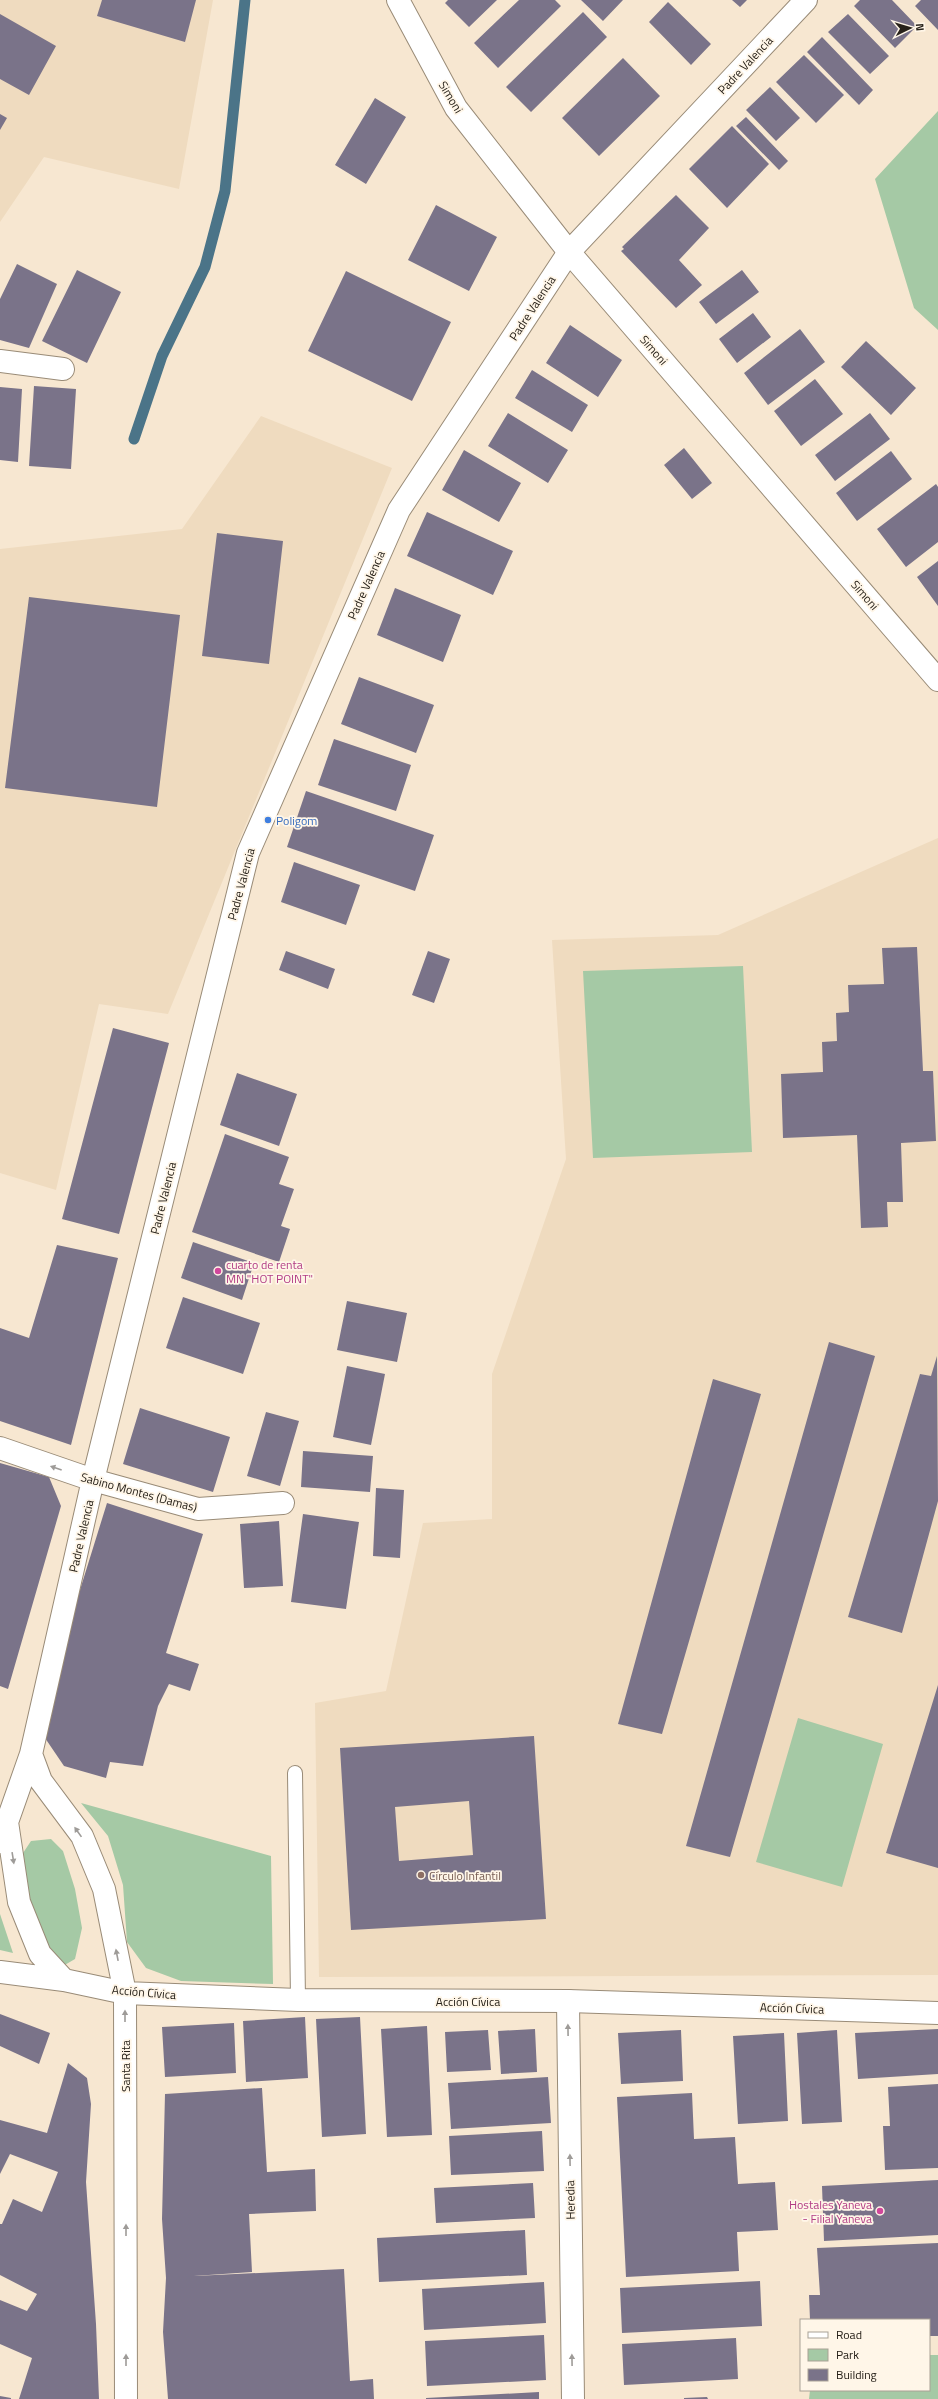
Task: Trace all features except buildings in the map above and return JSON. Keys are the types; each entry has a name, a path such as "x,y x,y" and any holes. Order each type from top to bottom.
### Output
{"street":[{"name":"Simoni","path":"398,0 456,108 568,252 938,680"},
{"name":"Padre Valencia","path":"0,1842 31,1754 93,1480 248,853 399,510 568,252 806,0"},
{"path":"0,361 63,369"},
{"name":"Sabino Montes (Damas)","path":"0,1448 93,1480 198,1509 283,1503"},
{"name":"Santa Rita","path":"31,1754 41,1781 82,1836 104,1889 125,1993 126,2399"},
{"path":"7,1819 19,1902 40,1954 64,1980"},
{"name":"Acción Cívica","path":"0,1972 64,1980 125,1993 298,2000 568,2001 938,2013"},
{"name":"Heredia","path":"568,2001 573,2399"}],"lane":[{"path":"295,1773 298,2000"}],"shaded area":[{"path":"0,0 213,0 179,189 44,157 0,222"},
{"path":"261,416 392,468 168,1014 99,1004 56,1190 0,1173 0,549 182,529"},
{"path":"938,838 938,1975 319,1977 315,1703 386,1691 423,1523 492,1519 492,1374 566,1159 552,940 718,935"}],"green space":[{"path":"938,111 938,330 914,308 875,179"},
{"path":"743,966 752,1152 593,1158 583,971"},
{"path":"798,1718 883,1744 842,1887 756,1862"},
{"path":"81,1803 271,1856 273,1984 181,1981 146,1968 127,1942 123,1885 108,1836"},
{"path":"51,1839 63,1851 75,1889 82,1928 75,1959 63,1966 52,1964 27,1918 21,1856 31,1841"},
{"path":"0,1914 13,1953 0,1950"},
{"path":"930,2355 938,2355 938,2399 809,2399 810,2391 930,2391"}],"waterway":[{"path":"134,439 162,356 205,267 225,191 245,0"}],"place":[{"name":"Poligom","path":"268,820"},
{"name":"cuarto de renta MN \"HOT POINT\"","path":"218,1271"},
{"name":"Círculo Infantil","path":"421,1875"},
{"name":"Hostales Yaneva - Filial Yaneva","path":"880,2211"}]}
